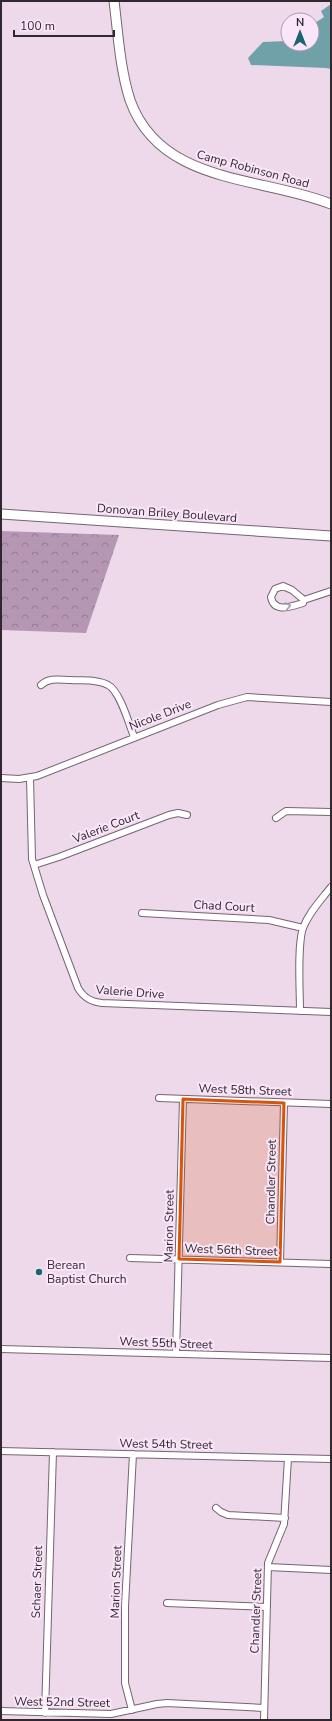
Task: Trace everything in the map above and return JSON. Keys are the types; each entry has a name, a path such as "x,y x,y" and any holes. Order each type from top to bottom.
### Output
{"street":[{"name":"Camp Robinson Road","path":"114,1 128,93 140,120 152,138 175,156 198,168 298,193 331,204"},
{"name":"Donovan Briley Boulevard","path":"1,514 331,536"},
{"path":"304,600 292,590 283,586 275,589 271,597 276,606 284,608 303,603 304,600 331,591"},
{"path":"41,685 54,679 108,684 114,690 119,700 134,737"},
{"name":"Nicole Drive","path":"1,778 30,778 48,772 134,737 240,698 263,697 331,702"},
{"name":"Valerie Drive","path":"30,778 31,846 34,865 43,895 78,988 83,996 90,1001 102,1003 331,1012"},
{"path":"276,818 286,811 331,812"},
{"name":"Valerie Court","path":"34,865 169,815 178,813 188,815"},
{"path":"300,1011 300,955 303,928 315,906 331,887"},
{"name":"Chad Court","path":"142,913 270,920 303,928"},
{"name":"West 58th Street","path":"159,1098 331,1104"},
{"name":"Marion Street","path":"176,1354 183,1099"},
{"name":"Chandler Street","path":"280,1262 284,1103"},
{"name":"West 56th Street","path":"130,1258 331,1264"},
{"name":"West 55th Street","path":"1,1348 331,1358"},
{"name":"West 54th Street","path":"1,1451 331,1459"},
{"name":"Schaer Street","path":"44,1713 53,1452"},
{"name":"Marion Street","path":"132,1710 125,1683 125,1606 133,1454"},
{"name":"Chandler Street","path":"264,1720 268,1567 269,1560 283,1530 288,1458"},
{"path":"216,1508 228,1516 285,1518"},
{"path":"268,1567 331,1570"},
{"path":"167,1603 267,1607"},
{"name":"West 52nd Street","path":"1,1711 110,1714 167,1703 264,1708"}],"highlighted area":[{"path":"183,1099 284,1103 280,1262 179,1259"}],"green space":[{"path":"1,531 119,535 86,633 1,630"}],"water":[{"path":"331,4 331,69 251,65 248,58 263,42 280,41 280,52 320,52 320,20 324,17 321,11"}],"place":[{"name":"Berean Baptist Church","path":"39,1272"}]}
